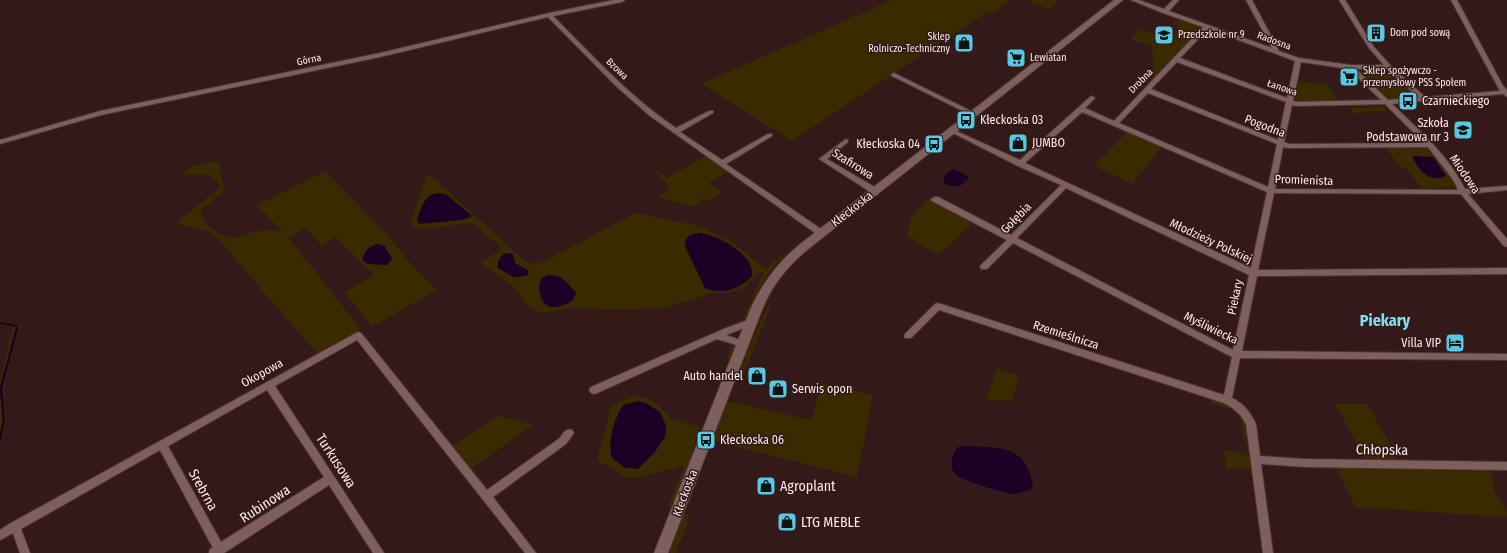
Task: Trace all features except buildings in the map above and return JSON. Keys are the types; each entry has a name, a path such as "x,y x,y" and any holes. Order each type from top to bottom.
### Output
{"main road":[{"name":"Kłeckoska","path":"662,553 761,297 775,274 786,261 821,233 1119,0"}],"street":[{"name":"Górna","path":"0,142 107,111 380,55 549,15 622,0"},
{"name":"Radosna","path":"1134,0 1298,60 1351,67 1389,67"},
{"path":"1165,12 1176,0"},
{"path":"1249,0 1278,53"},
{"path":"1342,0 1370,44 1389,67 1425,100"},
{"path":"1454,0 1506,93"},
{"name":"Bzowa","path":"549,15 618,85 652,115 821,233"},
{"name":"Drobna","path":"1114,123 1207,27"},
{"name":"Łanowa","path":"1176,59 1296,104 1387,102 1506,93"},
{"name":"Piekary","path":"1227,400 1298,60"},
{"name":"Miodowa","path":"1351,67 1431,145 1464,192 1505,241"},
{"path":"894,75 973,114"},
{"name":"Pogodna","path":"1146,90 1288,146 1431,145"},
{"path":"1020,164 1092,98"},
{"path":"1081,109 1114,123"},
{"path":"676,132 711,112"},
{"name":"Promienista","path":"1114,123 1271,191 1464,192 1507,188"},
{"name":"Młodzieży Polskiej","path":"952,131 1253,273 1507,271"},
{"path":"722,163 770,135"},
{"name":"Szafirowa","path":"846,141 822,159 875,191"},
{"name":"Gołębia","path":"984,267 1065,185"},
{"name":"Myśliwiecka","path":"935,199 1236,354 1507,357"},
{"name":"Rzemieślnicza","path":"908,336 938,306 1227,400"},
{"path":"594,390 751,322"},
{"name":"Okopowa","path":"0,535 358,335 532,553"},
{"path":"718,336 743,344"},
{"name":"Turkusowa","path":"269,385 379,553"},
{"path":"1227,400 1239,407 1247,415 1251,424 1257,460 1268,553"},
{"path":"486,496 563,441 569,433"},
{"name":"Srebrna","path":"162,444 217,551"},
{"name":"Chłopska","path":"1257,460 1305,463 1507,466"},
{"name":"Rubinowa","path":"217,551 330,479"},
{"path":"15,526 25,553"}],"shaded area":[{"path":"892,0 1011,0 992,14 987,12 792,141 701,84"},
{"path":"1027,0 1059,0 1050,9"},
{"path":"1179,19 1203,28 1154,77 1152,46 1130,39 1140,29 1164,39 1168,35 1171,36 1179,29 1176,28 1178,26 1173,24"},
{"path":"1357,69 1389,70 1417,95 1414,95 1416,97 1388,99"},
{"path":"1299,81 1328,85 1338,101 1295,101"},
{"path":"1384,107 1387,111 1365,111 1366,113 1353,113 1350,108"},
{"path":"1128,131 1163,146 1132,184 1094,166"},
{"path":"1385,147 1430,149 1456,183 1455,187 1423,189 1406,168 1401,168"},
{"path":"706,156 728,171 709,183 721,192 708,201 704,199 695,207 658,197 669,189 669,186 647,162 667,178"},
{"path":"1412,156 1433,157 1446,176 1440,178 1430,177 1421,171"},
{"path":"208,162 216,162 220,164 225,191 202,208 201,214 202,219 206,224 217,232 234,239 245,234 258,231 282,231 257,205 325,171 386,233 406,258 436,290 372,327 345,292 374,275 336,237 321,245 306,228 288,237 360,328 355,334 318,355 212,232 180,225 178,223 220,187 218,182 210,176 185,175 182,173 191,167"},
{"path":"953,169 968,176 968,179 960,186 948,186 944,182 944,176"},
{"path":"428,173 526,262 536,264 542,262 636,213 699,226 729,240 766,269 784,253 785,255 766,277 745,319 742,321 765,270 757,274 744,288 731,292 712,293 669,307 624,310 571,308 546,313 538,312 525,302 513,286 481,262 501,250 499,245 474,224 459,224 431,229 416,228 411,226 411,221"},
{"path":"439,193 447,195 471,215 471,217 462,220 419,224 417,219 424,202 430,196"},
{"path":"929,199 974,222 939,255 907,236 911,218"},
{"path":"700,233 716,238 734,247 748,261 752,276 747,281 730,290 718,291 705,288 685,246 687,237"},
{"path":"377,244 385,246 392,259 387,265 368,264 363,261 367,250 371,246"},
{"path":"506,253 513,254 515,263 529,271 527,276 513,277 498,268 499,259"},
{"path":"548,275 557,276 567,283 576,293 573,300 557,307 551,307 544,303 540,295 539,287 541,279"},
{"path":"771,305 742,378 738,373 741,363 745,363 747,358 743,357 749,343 752,342 766,308"},
{"path":"0,321 20,326 5,383 4,399 6,425 0,443 0,381 12,327 0,325"},
{"path":"719,338 735,344 729,361 726,360 732,344 718,340 669,362"},
{"path":"997,369 1019,376 1012,401 986,400"},
{"path":"822,383 873,395 857,477 719,442 714,438 726,404 731,402 811,420"},
{"path":"634,396 649,398 674,420 699,427 691,457 672,506 668,506 684,466 629,479 597,460 611,406"},
{"path":"1212,397 1235,407 1239,411 1245,423 1249,440 1243,438 1242,421 1237,412 1211,403"},
{"path":"638,401 646,403 660,412 666,425 665,437 654,453 638,469 625,468 612,458 610,445 612,431 623,405"},
{"path":"1336,404 1367,404 1399,461 1365,460"},
{"path":"499,416 533,425 469,470 453,450 454,445"},
{"path":"958,447 1000,448 1017,455 1024,462 1029,472 1033,486 1031,490 1012,494 974,483 956,475 952,469 954,453"},
{"path":"1224,449 1252,457 1254,469 1226,468"},
{"path":"1336,467 1491,470 1494,490 1507,512 1507,517 1355,507"},
{"path":"685,514 690,516 676,553 668,553"}],"waterway":[{"path":"0,323 16,326 17,329"},
{"path":"0,439 4,420 1,388 17,329"}],"place":[{"name":"Dom pod sową","path":"1376,33"},
{"name":"Przedszkole nr 9","path":"1164,35"},
{"name":"Sklep Rolniczo-Techniczny","path":"964,43"},
{"name":"Lewiatan","path":"1016,58"},
{"name":"Sklep spożywczo - przemysłowy PSS Społem","path":"1349,77"},
{"name":"Czarnieckiego","path":"1408,101"},
{"name":"Kłeckoska 03","path":"966,120"},
{"name":"Szkoła Podstawowa nr 3","path":"1463,130"},
{"name":"JUMBO","path":"1018,143"},
{"name":"Kłeckoska 04","path":"934,144"},
{"name":"Villa VIP","path":"1455,343"},
{"name":"Auto handel","path":"757,376"},
{"name":"Serwis opon","path":"778,389"},
{"name":"Kłeckoska 06","path":"706,440"},
{"name":"Agroplant","path":"766,486"},
{"name":"LTG MEBLE","path":"787,522"}],"district":[{"name":"Piekary","path":"1385,320"}]}
